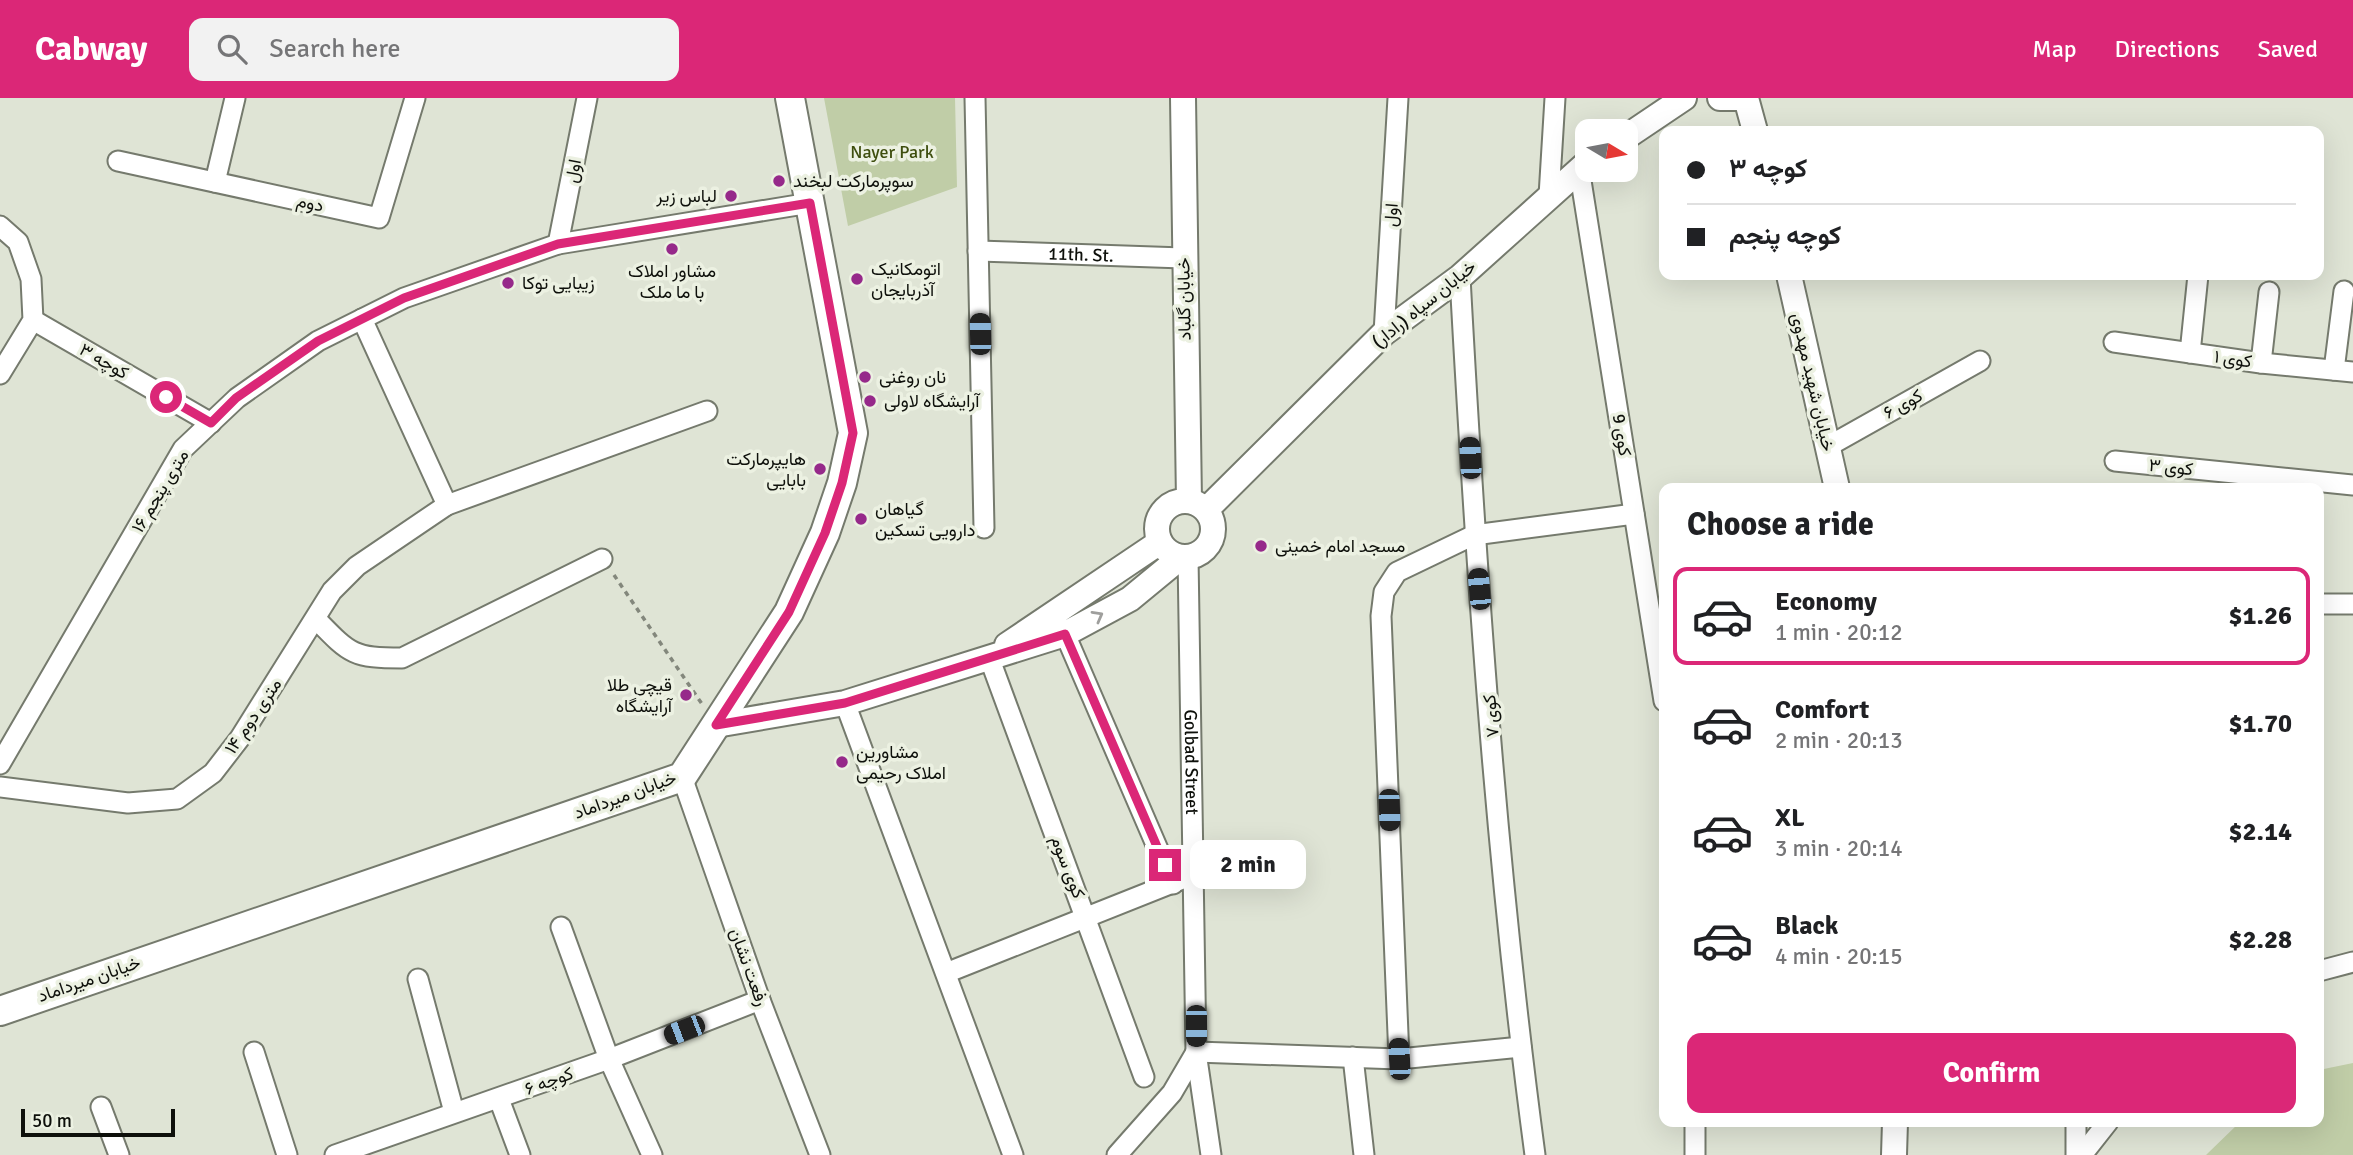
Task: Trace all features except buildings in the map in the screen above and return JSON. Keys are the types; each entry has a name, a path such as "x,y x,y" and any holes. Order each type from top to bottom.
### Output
{"main road":[{"name":"خیابان میرداماد","path":"0,1011 682,777 789,612 825,533 842,483 853,433 790,98"}],"street":[{"path":"215,182 235,98"},
{"name":"دوم","path":"118,161 379,218 415,98"},
{"name":"اول","path":"558,244 587,98"},
{"path":"975,98 984,528"},
{"name":"خیابان گلباد","path":"1183,98 1183,258 1198,505"},
{"name":"اول","path":"1384,333 1398,98"},
{"path":"1549,196 1555,98"},
{"path":"1720,98 1740,98"},
{"path":"1746,98 1754,126"},
{"path":"1638,129 1682,99"},
{"name":"خیابان سپاه (رادار)","path":"1198,505 1384,333 1460,276 1575,173"},
{"name":"کوی 9","path":"1585,182 1659,670"},
{"name":"۱۶ متری پنجم","path":"0,764 183,449 236,398 308,348 404,298 558,244 810,203"},
{"path":"0,226 18,242 31,279 33,320 0,374"},
{"name":"11th. St.","path":"978,251 1183,258"},
{"name":"کوی ۷","path":"1460,276 1474,535 1521,1047 1535,1155"},
{"name":"خیابان شهید مهدوی","path":"1790,280 1836,483"},
{"path":"2190,353 2197,280"},
{"path":"2343,371 2344,291"},
{"path":"2261,363 2269,292"},
{"path":"362,319 447,505"},
{"name":"کوچه ۳","path":"33,320 211,423"},
{"name":"کوی ۱","path":"2114,342 2261,363 2343,371"},
{"name":"کوی ۶","path":"1827,447 1980,361"},
{"name":"۱۴ متری دوم","path":"0,787 128,803 177,799 213,773 240,738 317,620 332,592 357,566 447,505 707,411"},
{"name":"کوی ۳","path":"2115,461 2353,485"},
{"path":"716,725 845,703 1065,634 1130,599 1185,557 1200,553 1209,544 1213,533 1212,521 1198,505 1177,502 1166,508 1159,518 1157,530 1160,542 1168,551 1185,557"},
{"path":"1399,1059 1381,616 1384,592 1397,572 1474,535 1634,514"},
{"path":"989,657 1160,542"},
{"name":"Golbad Street","path":"1185,557 1195,874 1196,1052 1211,1155"},
{"path":"317,620 348,652 371,658 402,658 602,559"},
{"path":"2324,604 2353,604"},
{"path":"1065,634 1173,884"},
{"name":"کوی سوم","path":"989,657 1144,1077"},
{"path":"845,703 1013,1155"},
{"name":"رفعت نشان","path":"682,777 760,1000 820,1155"},
{"path":"946,973 1195,874"},
{"path":"561,927 609,1059 652,1155"},
{"path":"2324,970 2353,962"},
{"path":"418,979 454,1112"},
{"name":"کوچه ۶","path":"344,1153 609,1059 760,1000"},
{"path":"1117,1155 1172,1093 1196,1052 1399,1059 1521,1047"},
{"path":"254,1052 287,1155"},
{"path":"1353,1057 1364,1155"},
{"path":"499,1099 520,1155"},
{"path":"102,1107 119,1155"},
{"path":"1695,1127 1695,1155"},
{"path":"1894,1155 1895,1127"},
{"path":"2076,1127 2076,1155"},
{"path":"2082,1155 2104,1127"}],"path":[{"path":"602,559 663,643 716,725"}],"green space":[{"name":"Nayer Park","path":"824,98 955,98 957,187 848,226"},
{"path":"2353,1063 2353,1155 2206,1155 2235,1127 2324,1127 2324,1069"}],"place":[{"name":"سوپرمارکت لبخند","path":"779,181"},
{"name":"لباس زیر","path":"731,196"},
{"name":"مشاور املاک با ما ملک","path":"672,249"},
{"name":"اتومکانیک آذربایجان","path":"857,279"},
{"name":"زیبایی توکا","path":"508,283"},
{"name":"نان روغنی","path":"865,377"},
{"name":"آرایشگاه لاولی","path":"870,401"},
{"name":"هایپرمارکت بابایی","path":"820,469"},
{"name":"گیاهان دارویی تسکین","path":"861,519"},
{"name":"مسجد امام خمینی","path":"1261,546"},
{"name":"قیچی طلا آرایشگاه","path":"686,695"},
{"name":"مشاورین املاک رحیمی","path":"842,762"}],"route":[{"path":"166,397 211,423 236,398 318,341 404,298 558,244 810,203 853,433 842,483 825,533 789,612 716,725 845,703 1065,634 1165,865"}]}
